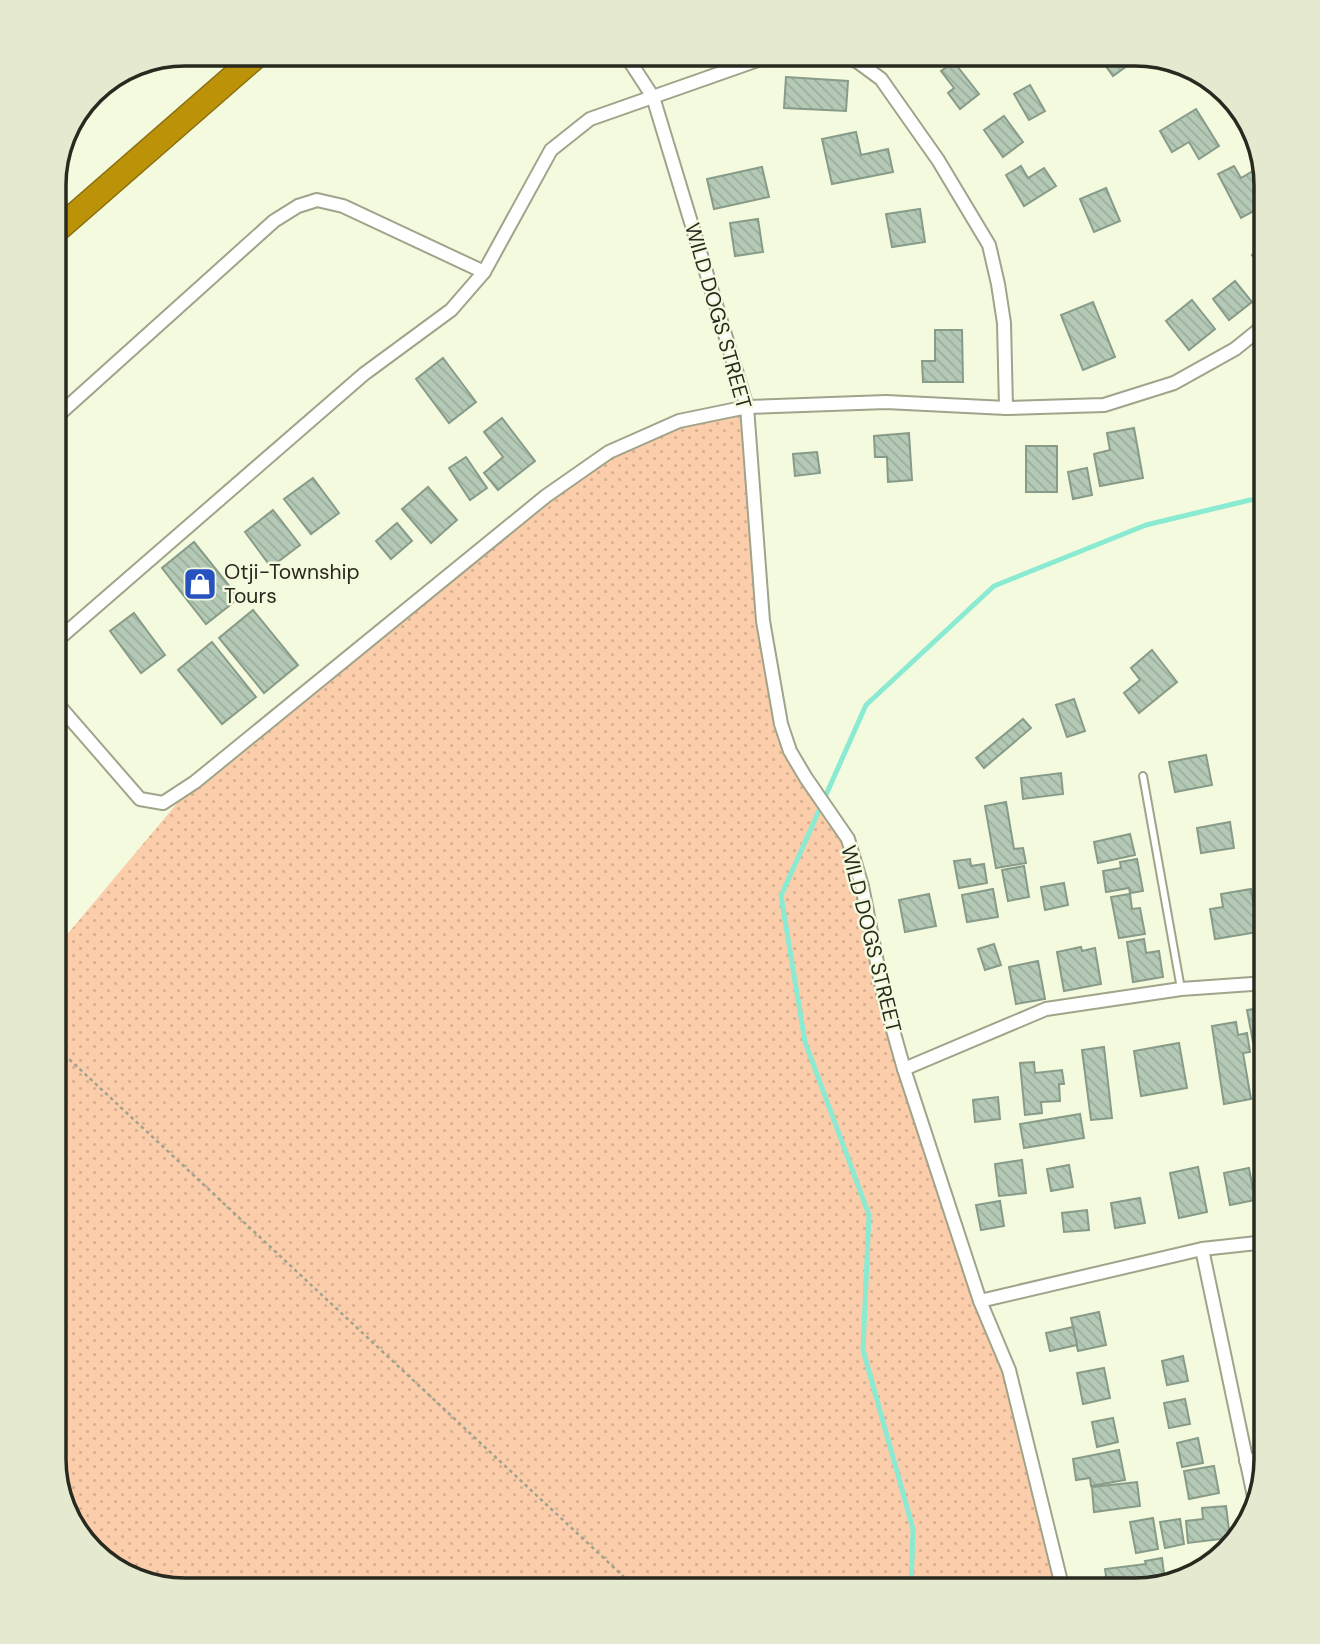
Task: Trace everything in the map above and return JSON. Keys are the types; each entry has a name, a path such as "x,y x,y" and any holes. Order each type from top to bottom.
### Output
{"highway":[{"path":"67,222 245,66"}],"street":[{"name":"WILD DOGS STREET","path":"633,66 653,97 747,407 763,621 781,724 790,751 848,839 862,886 884,998 904,1069 980,1301 1009,1370 1060,1578"},
{"path":"67,632 364,374 451,310 484,272 551,150 590,119 739,67"},
{"path":"864,67 881,79 938,160 989,246 1004,323 1006,408"},
{"path":"67,407 274,221 298,205 317,200 343,206 484,272"},
{"path":"67,714 140,799 163,803 195,782 546,496 609,452 678,421 747,407 886,402 1006,408 1104,405 1174,383 1235,349 1254,334"},
{"path":"904,1069 1046,1009 1181,989 1254,985"},
{"path":"980,1301 1202,1249 1254,1243"},
{"path":"1202,1249 1251,1481"},
{"path":"1246,1461 1254,1459"}],"lane":[{"path":"1143,776 1181,989"}],"path":[{"path":"66,1056 625,1578"}],"shaded area":[{"path":"747,407 763,621 781,724 848,839 884,998 1009,1370 1060,1578 185,1578 154,1573 126,1562 101,1543 87,1525 73,1497 66,1459 66,935 195,782 609,452 678,421"}],"building":[{"path":"947,67 958,67 979,94 960,109 948,93 954,88 941,71"},
{"path":"1106,67 1125,67 1113,76"},
{"path":"786,77 848,81 846,111 784,108"},
{"path":"1030,85 1045,111 1029,120 1014,94"},
{"path":"1196,109 1219,146 1199,159 1189,142 1172,152 1160,131"},
{"path":"1004,116 1023,142 1003,157 984,130"},
{"path":"856,132 861,155 888,149 893,172 832,184 822,139"},
{"path":"1021,166 1028,178 1044,168 1056,186 1024,206 1006,175"},
{"path":"1234,166 1241,178 1252,171 1254,211 1241,218 1218,174"},
{"path":"762,167 769,197 714,209 707,179"},
{"path":"1106,188 1120,221 1094,232 1080,199"},
{"path":"920,209 925,242 892,247 886,214"},
{"path":"758,219 763,252 735,256 730,223"},
{"path":"1235,281 1252,302 1229,320 1213,299"},
{"path":"1192,300 1215,329 1189,350 1166,321"},
{"path":"1093,302 1115,357 1083,370 1061,315"},
{"path":"935,330 962,330 963,382 923,382 922,361 935,361"},
{"path":"443,358 476,402 449,423 416,379"},
{"path":"502,418 535,461 498,490 484,473 503,457 484,432"},
{"path":"1134,428 1143,478 1100,486 1094,454 1110,450 1107,433"},
{"path":"909,433 912,480 888,482 887,457 875,457 874,436"},
{"path":"1026,446 1057,446 1057,492 1026,492"},
{"path":"817,452 820,473 795,476 793,454"},
{"path":"466,457 487,488 470,500 449,468"},
{"path":"1087,468 1092,495 1073,499 1068,472"},
{"path":"313,478 339,513 311,534 284,499"},
{"path":"428,487 457,520 431,543 402,509"},
{"path":"273,510 300,545 271,567 245,532"},
{"path":"397,523 412,541 391,559 376,541"},
{"path":"194,542 239,598 206,624 162,568"},
{"path":"253,610 298,665 264,693 219,638"},
{"path":"134,613 165,655 141,673 110,631"},
{"path":"212,642 256,697 222,724 178,670"},
{"path":"1152,650 1177,682 1139,713 1124,693 1140,680 1131,668"},
{"path":"1074,699 1085,731 1067,737 1056,705"},
{"path":"1023,719 1031,728 984,768 976,758"},
{"path":"1206,755 1212,785 1175,792 1169,762"},
{"path":"1061,773 1063,794 1023,799 1021,778"},
{"path":"1006,802 1014,849 1023,848 1026,863 996,868 985,806"},
{"path":"1230,822 1234,848 1201,853 1197,828"},
{"path":"1130,834 1135,855 1098,863 1094,842"},
{"path":"970,859 971,866 984,864 987,883 959,888 954,861"},
{"path":"1137,859 1143,891 1130,893 1129,888 1106,892 1103,871 1121,868 1120,862"},
{"path":"1024,866 1029,897 1008,901 1002,870"},
{"path":"1064,883 1068,905 1045,910 1041,887"},
{"path":"993,889 998,917 967,922 962,895"},
{"path":"1251,889 1254,933 1215,939 1210,909 1223,907 1221,894"},
{"path":"929,894 936,926 905,932 899,900"},
{"path":"1130,894 1132,909 1140,908 1145,934 1119,938 1111,897"},
{"path":"1144,939 1146,953 1159,951 1163,977 1133,982 1127,942"},
{"path":"994,944 1001,965 985,970 978,949"},
{"path":"1081,947 1082,951 1095,948 1101,984 1064,991 1057,952"},
{"path":"1038,961 1045,999 1016,1004 1009,967"},
{"path":"1254,1009 1254,1042 1253,1042 1247,1010"},
{"path":"1236,1022 1238,1035 1247,1033 1250,1052 1243,1053 1251,1099 1224,1104 1212,1026"},
{"path":"1179,1043 1187,1088 1141,1096 1134,1051"},
{"path":"1104,1047 1112,1118 1091,1120 1082,1050"},
{"path":"1034,1062 1035,1073 1062,1070 1064,1084 1059,1084 1060,1101 1041,1102 1042,1113 1025,1115 1020,1063"},
{"path":"998,1097 1000,1119 975,1122 973,1100"},
{"path":"1080,1114 1084,1138 1024,1148 1020,1124"},
{"path":"1022,1160 1026,1193 999,1196 995,1164"},
{"path":"1069,1165 1073,1187 1051,1191 1047,1169"},
{"path":"1198,1167 1207,1212 1179,1218 1170,1173"},
{"path":"1249,1168 1254,1200 1230,1205 1224,1173"},
{"path":"1140,1198 1145,1223 1115,1228 1111,1203"},
{"path":"1000,1201 1004,1226 981,1230 976,1205"},
{"path":"1087,1210 1089,1230 1064,1232 1062,1213"},
{"path":"1099,1312 1106,1345 1078,1351 1071,1318"},
{"path":"1073,1327 1077,1345 1050,1351 1046,1333"},
{"path":"1183,1356 1188,1381 1167,1385 1162,1361"},
{"path":"1104,1368 1110,1398 1083,1404 1077,1373"},
{"path":"1185,1399 1190,1424 1169,1428 1164,1403"},
{"path":"1113,1418 1118,1442 1097,1447 1092,1422"},
{"path":"1198,1438 1203,1463 1182,1467 1177,1443"},
{"path":"1119,1450 1125,1480 1091,1486 1090,1478 1076,1480 1073,1459"},
{"path":"1214,1466 1219,1493 1189,1499 1184,1471"},
{"path":"1137,1482 1140,1506 1094,1512 1092,1487"},
{"path":"1226,1506 1229,1531 1222,1539 1188,1543 1186,1521 1203,1519 1202,1508"},
{"path":"1153,1518 1158,1549 1136,1553 1130,1522"},
{"path":"1180,1519 1184,1544 1165,1548 1160,1522"},
{"path":"1162,1558 1164,1573 1135,1578 1106,1578 1105,1569 1146,1564 1145,1561"}],"waterway":[{"path":"911,1578 913,1529 863,1350 869,1215 805,1042 781,896 866,705 994,586 1146,525 1254,500"}],"place":[{"name":"Otji-Township Tours","path":"200,584"}]}
